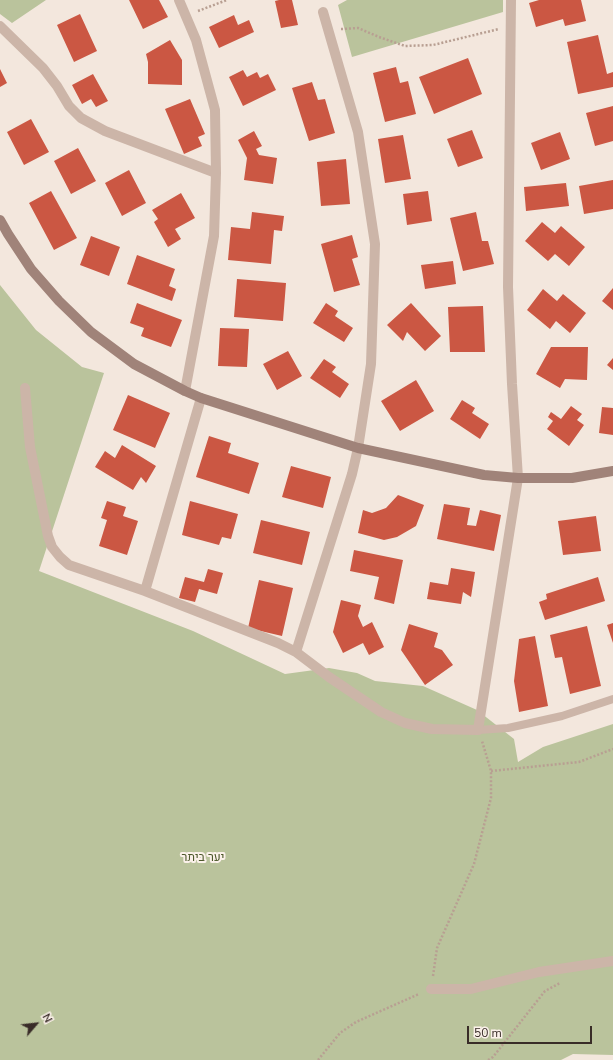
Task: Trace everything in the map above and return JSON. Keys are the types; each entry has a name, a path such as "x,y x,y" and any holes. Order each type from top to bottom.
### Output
{"street":[{"path":"178,0 196,40 215,110 216,173 214,236 184,391"},
{"path":"25,388 30,447 48,536 52,547 68,566 145,591 278,643 296,652 329,677 381,712 405,723 432,729 478,730 518,478 508,287 511,0"},
{"path":"296,652 352,474 358,448 371,364 375,244 358,132 323,12"},
{"path":"0,26 43,68 57,86 69,106 81,118 105,131 216,173"},
{"path":"0,220 31,269 59,301 91,332 134,364 184,391 201,398 358,448 484,475 518,478 572,478 613,471"},
{"path":"145,591 201,398"},
{"path":"431,989 471,989 539,972 613,961"}],"lane":[{"path":"478,730 508,728 562,716 613,699"}],"path":[{"path":"185,15 227,0"},
{"path":"328,30 358,28 405,46 433,45 511,25"},
{"path":"318,1060 340,1033 356,1022 431,989 437,948 474,864 492,798 491,771 478,730"},
{"path":"491,771 579,762 613,749"},
{"path":"488,1060 493,1057 545,991 562,982"}],"green space":[{"path":"0,0 46,0 12,23 0,14"},
{"path":"347,0 503,0 503,12 352,57 338,5"},
{"name":"יער ביתר","path":"0,285 36,330 82,367 104,373 39,571 193,631 285,674 329,668 357,673 375,681 423,686 477,710 514,739 518,762 543,747 613,724 613,1055 573,1054 561,1060 0,1060"}],"building":[{"path":"129,0 159,0 168,17 143,29"},
{"path":"292,0 298,25 281,28 275,1"},
{"path":"539,0 581,0 586,21 565,26 563,19 536,27 529,3"},
{"path":"80,14 97,51 74,62 57,25"},
{"path":"234,15 238,25 249,20 254,32 219,48 209,27"},
{"path":"598,35 607,74 613,72 613,87 578,94 567,42"},
{"path":"170,40 182,60 182,85 148,84 148,62 146,54"},
{"path":"468,58 482,94 434,114 419,77"},
{"path":"396,67 400,83 408,81 416,114 385,122 373,73"},
{"path":"0,69 7,83 0,87"},
{"path":"243,70 247,77 257,72 260,78 268,74 276,90 243,106 229,77"},
{"path":"93,74 108,101 96,107 91,99 82,104 72,85"},
{"path":"312,82 318,100 325,99 335,133 309,141 292,88"},
{"path":"190,99 205,134 198,137 202,146 184,154 165,109"},
{"path":"613,106 613,141 595,146 586,113"},
{"path":"31,119 49,152 24,165 7,132"},
{"path":"472,130 483,158 458,167 447,139"},
{"path":"254,131 262,146 256,149 259,155 277,158 273,184 244,180 247,158 238,140"},
{"path":"560,132 570,159 541,170 531,143"},
{"path":"403,135 411,179 385,183 378,139"},
{"path":"78,148 96,181 71,194 54,161"},
{"path":"346,159 350,204 321,206 317,162"},
{"path":"129,170 146,203 122,216 105,183"},
{"path":"613,180 613,209 584,214 579,186"},
{"path":"566,183 569,206 526,211 524,187"},
{"path":"51,191 77,238 54,250 29,203"},
{"path":"428,191 432,221 407,225 403,194"},
{"path":"181,193 195,218 175,229 181,239 168,247 154,222 158,219 152,210"},
{"path":"252,212 284,216 282,231 274,230 271,264 228,260 231,227 250,229"},
{"path":"476,212 482,241 488,241 494,264 463,271 450,218"},
{"path":"542,222 555,233 561,226 585,247 569,266 555,254 548,261 525,241"},
{"path":"352,235 358,257 352,259 360,285 334,292 321,244"},
{"path":"91,236 120,247 109,276 80,265"},
{"path":"137,255 175,269 169,286 176,289 172,301 127,284"},
{"path":"453,261 456,284 425,289 421,265"},
{"path":"237,279 286,283 283,321 234,317"},
{"path":"613,288 613,310 602,301"},
{"path":"543,289 557,301 563,294 586,313 570,333 556,321 550,329 527,310"},
{"path":"137,303 182,320 171,347 141,336 144,328 130,323"},
{"path":"326,303 338,311 335,316 353,328 344,342 313,323"},
{"path":"411,303 441,336 425,351 407,332 403,341 387,325"},
{"path":"483,306 485,352 450,352 448,307"},
{"path":"220,328 249,329 247,367 218,366"},
{"path":"551,347 588,347 587,380 565,379 560,388 536,374"},
{"path":"288,351 302,376 277,390 263,364"},
{"path":"613,358 613,370 607,365"},
{"path":"324,359 336,367 332,372 349,384 340,398 310,378"},
{"path":"416,380 434,411 400,431 381,401"},
{"path":"128,395 170,413 155,448 113,430"},
{"path":"462,400 475,408 472,413 489,424 480,439 450,419"},
{"path":"571,406 582,414 577,420 584,425 569,446 547,429 553,421 548,417 551,412 561,419"},
{"path":"602,407 613,408 613,435 599,433"},
{"path":"209,436 231,443 228,453 259,463 249,494 196,477"},
{"path":"122,445 156,466 146,483 141,477 133,490 95,467 105,451 115,458"},
{"path":"291,466 331,477 323,508 282,497"},
{"path":"398,495 424,505 416,526 397,537 384,540 358,533 363,510 372,513 386,508"},
{"path":"107,501 126,507 123,516 138,521 127,555 99,546 107,520 101,518"},
{"path":"190,501 238,514 231,539 222,537 219,545 182,535"},
{"path":"444,504 470,508 467,525 476,526 480,510 501,515 494,551 437,539"},
{"path":"596,516 601,551 563,555 558,521"},
{"path":"261,520 310,532 302,565 253,553"},
{"path":"354,550 403,560 394,604 374,599 379,577 350,571"},
{"path":"451,568 475,572 471,597 463,592 461,604 427,599 430,582 448,585"},
{"path":"208,569 223,573 217,594 199,589 195,602 179,598 185,577 204,582"},
{"path":"598,577 605,601 545,620 539,602 547,599 546,594"},
{"path":"259,580 293,588 282,636 248,628"},
{"path":"341,600 361,605 358,616 363,627 372,622 384,647 369,655 363,643 343,653 333,632"},
{"path":"613,623 613,643 607,625"},
{"path":"409,624 438,633 434,647 442,650 453,665 425,685 401,650"},
{"path":"587,626 601,686 570,694 562,657 555,658 550,635"},
{"path":"535,636 548,706 519,712 514,681 519,639"}]}
